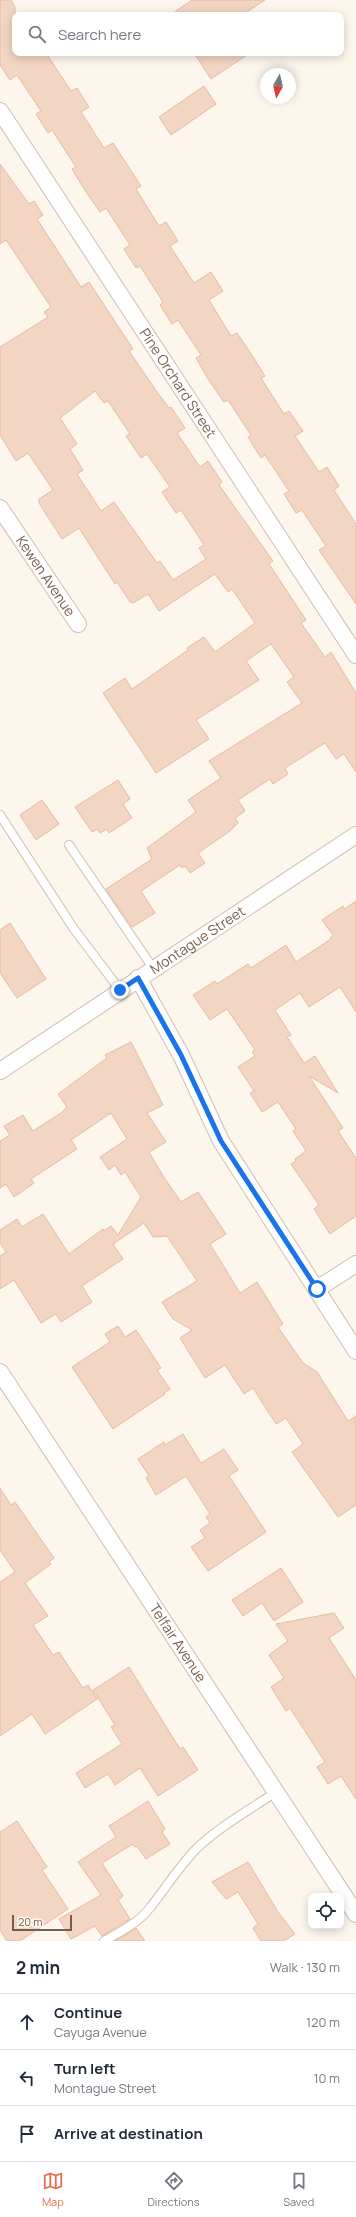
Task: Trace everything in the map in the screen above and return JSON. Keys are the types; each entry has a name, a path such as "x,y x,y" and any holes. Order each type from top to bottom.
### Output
{"street":[{"name":"Pine Orchard Street","path":"0,111 356,655"},
{"name":"Kewen Avenue","path":"0,508 78,624"},
{"name":"Montague Street","path":"0,1071 153,968 356,835"},
{"path":"138,978 181,1055 221,1141 356,1351"},
{"path":"317,1289 356,1264"},
{"name":"Telfair Avenue","path":"0,1372 356,1914"}],"lane":[{"path":"0,815 74,929 120,990"},
{"path":"69,845 153,968"},
{"path":"104,1941 128,1927 148,1910 178,1869 198,1848 227,1825 276,1792"}],"building":[{"path":"0,0 11,0 15,7 15,12 12,12 12,56 48,56 71,91 77,88 89,107 81,112 104,148 113,143 141,186 136,189 159,226 166,222 178,241 170,246 194,283 211,272 223,291 209,300 231,336 237,333 252,355 265,376 261,378 284,414 289,411 303,431 295,436 319,472 327,467 339,486 334,490 356,524 356,604 319,550 326,546 302,510 296,513 284,494 289,491 265,455 261,458 248,437 251,435 228,400 224,402 210,382 196,358 201,355 178,320 172,324 160,305 163,302 140,266 136,268 124,249 130,245 106,208 100,212 84,189 72,169 76,167 52,130 48,133 36,114 41,111 17,75 10,80 0,65"},
{"path":"192,0 265,0 247,12 174,12"},
{"path":"196,56 246,56 211,79"},
{"path":"204,86 216,104 171,135 159,117"},
{"path":"0,164 29,204 34,201 43,215 37,219 81,287 89,282 133,349 129,351 157,392 169,408 171,407 185,428 177,433 200,467 208,461 222,482 219,485 273,561 269,564 306,620 301,623 325,657 331,652 356,693 356,772 344,754 336,759 325,743 285,768 288,774 273,784 270,779 238,800 245,811 235,818 238,823 230,831 198,853 205,863 190,873 185,866 182,868 180,865 141,891 155,913 132,927 106,889 152,859 147,848 196,812 188,800 221,778 209,761 302,703 287,682 294,677 271,644 246,661 259,680 196,720 209,739 156,773 103,693 125,678 132,689 204,637 215,652 255,623 232,589 228,592 215,574 159,611 148,594 133,603 130,602 117,582 115,584 79,528 62,539 39,503 39,499 53,490 28,453 16,461 0,435 0,347 48,317 44,312 51,307 6,240 0,244","holes":["95,391 104,403 108,401 130,434 126,436 141,458 147,454 170,487 162,492 176,513 181,510 204,545 199,548 206,559 173,580 160,561 157,563 114,502 101,511 77,474 83,470 70,449 77,444 60,418"]},
{"path":"118,780 130,799 123,804 132,818 109,833 107,829 100,833 97,829 92,832 75,807"},
{"path":"42,800 59,824 36,840 20,815"},
{"path":"356,901 356,1012 340,987 309,1007 300,993 275,1010 291,1035 287,1037 304,1063 315,1056 338,1093 309,1076 343,1128 338,1131 356,1158 356,1216 330,1234 314,1209 319,1205 291,1164 306,1151 293,1131 296,1129 278,1102 262,1112 250,1093 254,1091 238,1067 255,1056 252,1052 255,1050 227,1009 210,1020 193,995 215,981 217,984 248,964 251,968 286,945 296,962 331,939 330,938 333,935 322,920 343,906 344,909"},
{"path":"10,923 46,979 17,998 0,973 0,930"},
{"path":"131,1042 163,1105 147,1113 166,1142 149,1152 163,1176 181,1202 198,1192 226,1234 210,1244 240,1293 257,1282 283,1324 278,1327 303,1363 317,1372 348,1421 356,1416 356,1505 338,1517 292,1452 303,1444 286,1418 276,1424 253,1388 244,1394 225,1365 205,1378 180,1338 192,1330 173,1319 162,1302 197,1281 167,1236 153,1237 144,1223 113,1244 123,1259 82,1286 92,1302 61,1322 56,1314 41,1323 14,1280 0,1289 0,1256 6,1252 0,1243 0,1230 17,1219 22,1227 43,1214 69,1254 103,1229 104,1231 111,1226 118,1235 141,1197 125,1172 121,1175 115,1165 109,1170 100,1157 127,1139 111,1113 71,1140 77,1149 31,1179 34,1183 14,1197 6,1184 0,1188 0,1141 10,1135 4,1126 23,1115 33,1131 61,1113 67,1107 58,1094 107,1058 105,1055"},
{"path":"118,1326 125,1337 136,1330 161,1368 157,1370 170,1389 164,1393 165,1394 113,1429 72,1367 110,1342 105,1334"},
{"path":"183,1434 201,1463 224,1449 238,1470 229,1476 266,1532 208,1571 191,1547 205,1538 200,1530 210,1523 206,1517 210,1514 186,1476 156,1495 146,1478 149,1476 138,1459 164,1442 165,1445"},
{"path":"0,1488 11,1505 15,1502 54,1558 49,1562 51,1564 25,1583 48,1616 33,1625 53,1655 59,1652 83,1688 88,1685 97,1699 45,1734 32,1714 0,1736 0,1582 15,1572 0,1550"},
{"path":"281,1568 303,1602 274,1621 262,1603 243,1616 232,1600"},
{"path":"334,1613 344,1628 329,1638 356,1680 356,1799 341,1776 328,1784 317,1767 325,1762 290,1708 286,1711 271,1687 284,1678 269,1655 288,1641 276,1624"},
{"path":"129,1667 180,1749 183,1747 198,1770 158,1796 140,1768 115,1785 108,1774 85,1788 76,1773 122,1744 111,1727 115,1725 93,1690"},
{"path":"148,1801 165,1829 162,1832 170,1844 146,1859 137,1846 135,1847 133,1844 102,1863 123,1896 118,1900 130,1919 102,1936 95,1926 71,1939 59,1919 101,1895 78,1862 116,1837 109,1826"},
{"path":"17,1821 47,1867 42,1870 68,1909 20,1941 7,1941 0,1930 0,1832"},
{"path":"248,1862 278,1912 295,1934 284,1941 261,1941 253,1928 258,1924 238,1892 226,1899 212,1882"},
{"path":"136,1928 145,1941 115,1941 125,1935"}],"route":[{"path":"120,990 138,978 181,1055 221,1141 317,1289"}]}
